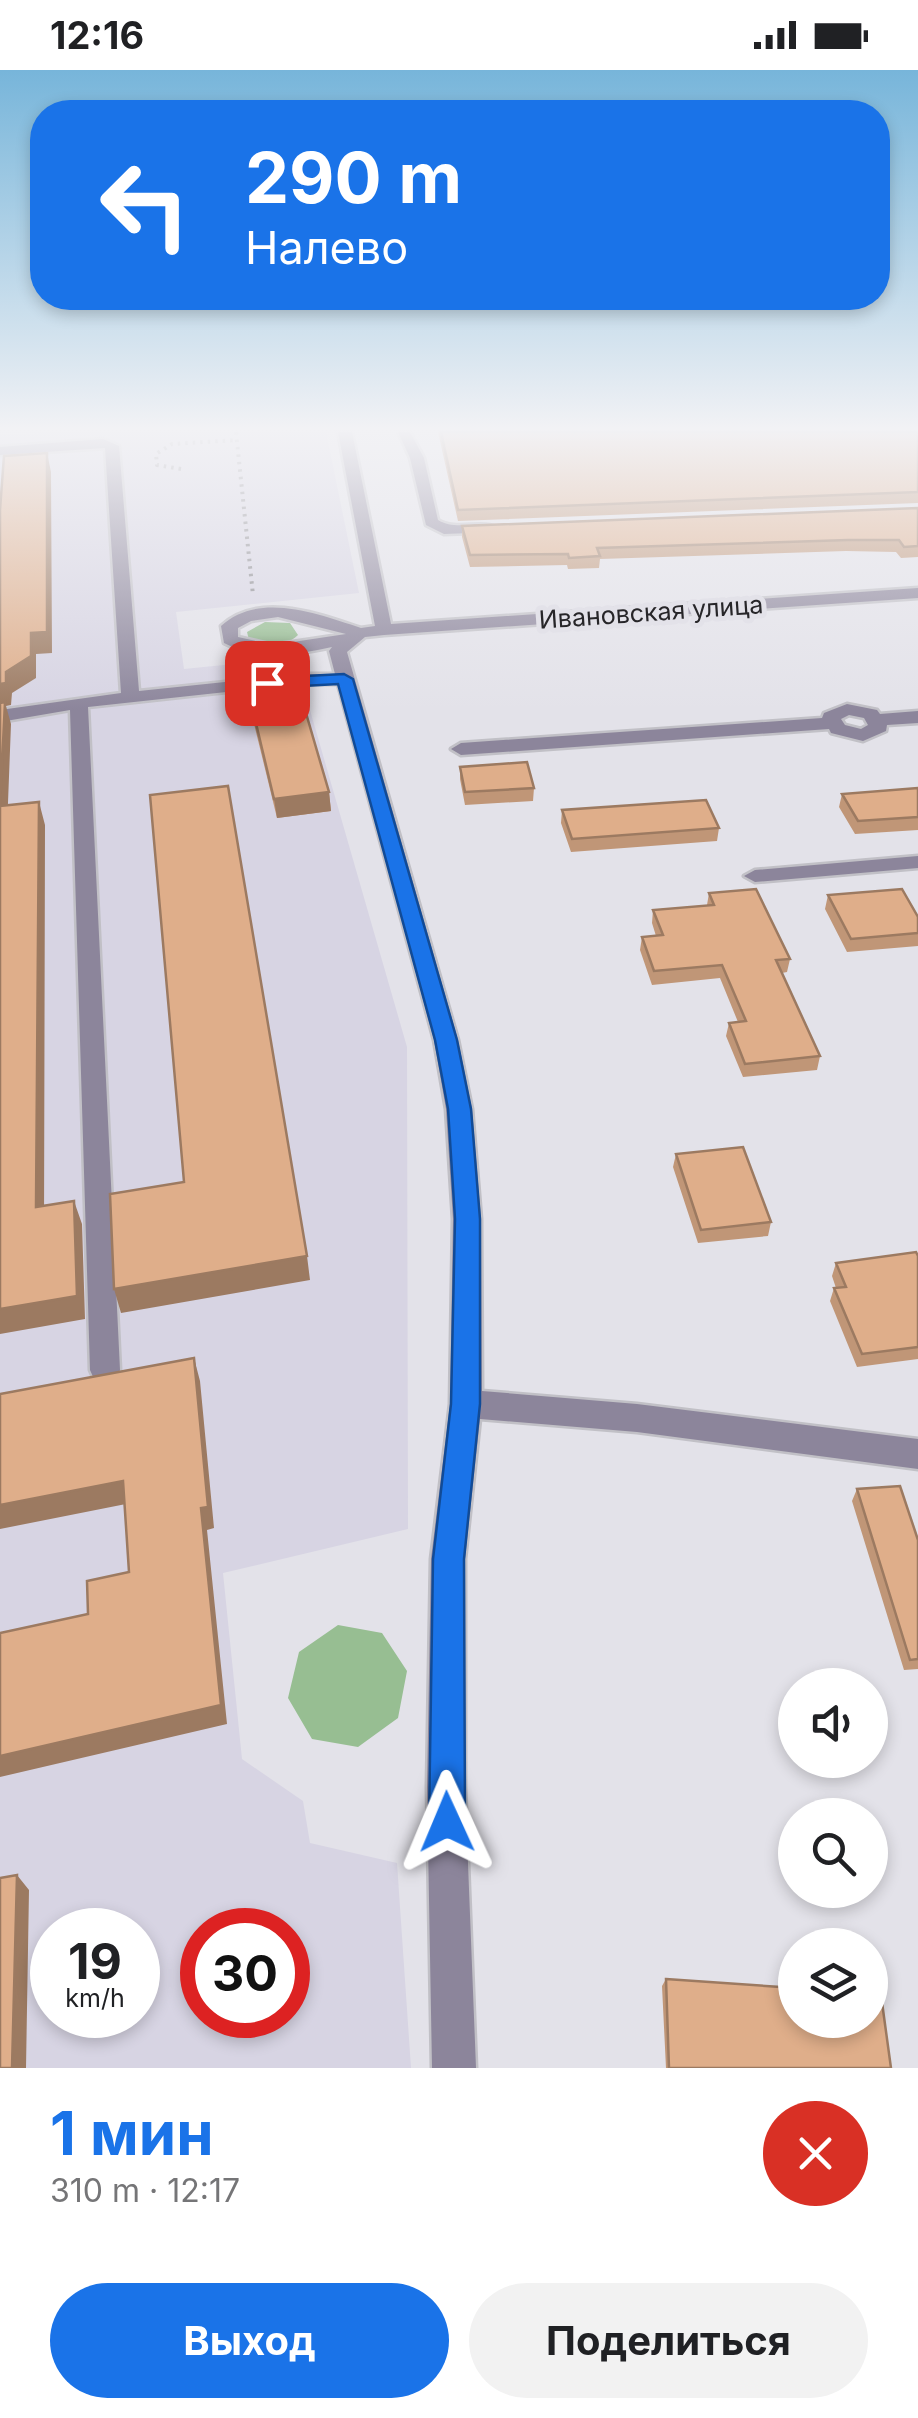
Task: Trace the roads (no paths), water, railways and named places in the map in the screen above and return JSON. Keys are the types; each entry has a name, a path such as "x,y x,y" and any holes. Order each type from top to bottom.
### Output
{"street":[{"path":"118,525 130,697"},
{"path":"363,525 384,630"},
{"path":"434,525 511,528"},
{"name":"Ивановская улица","path":"356,636 292,612 255,616 230,626 230,639 252,650 283,649 356,636 384,630 918,593"},
{"path":"356,636 338,651 446,1040 459,1109 467,1219 466,1404 448,1559 446,1787 454,2068"},
{"path":"0,716 79,702 301,679 344,679"},
{"path":"79,702 106,1370"},
{"path":"461,749 831,723 836,712 848,709 871,714 878,720 918,717"},
{"path":"755,876 918,862"},
{"path":"466,1404 637,1418 918,1454"}]}
